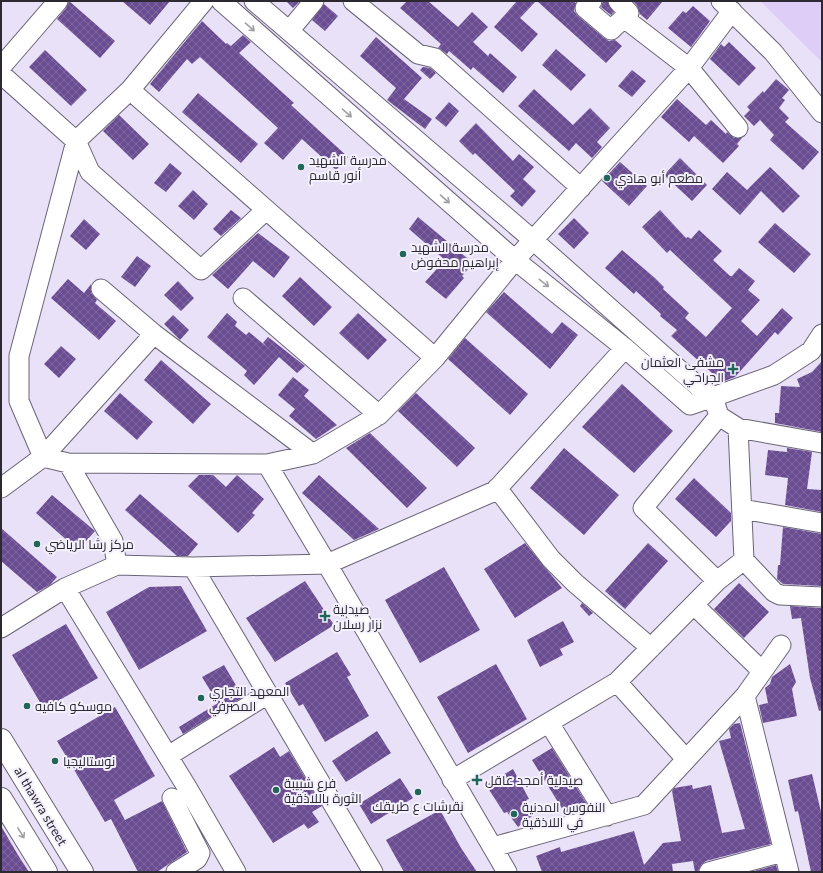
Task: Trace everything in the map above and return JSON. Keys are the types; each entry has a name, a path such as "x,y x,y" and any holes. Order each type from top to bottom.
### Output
{"main road":[{"name":"al thawra street","path":"1,740 82,872"},
{"path":"1,799 46,872"}],"street":[{"path":"1,67 58,1"},
{"path":"43,457 19,402 19,356 76,141 130,90 204,1"},
{"path":"220,1 515,260 625,348 690,405 774,375 811,350 822,334"},
{"path":"254,1 533,240 700,388 713,397 719,416 738,428 822,443"},
{"path":"289,32 314,1"},
{"path":"353,1 418,54 435,58 581,188"},
{"path":"592,1 586,8 611,30 621,10 689,68 738,128"},
{"path":"43,457 68,463 267,464 313,454 379,415 435,358 515,260 689,68 727,6 773,52 822,113"},
{"path":"1,74 76,141 90,172 201,270 266,210"},
{"path":"130,90 435,358"},
{"path":"101,289 154,334 313,454"},
{"path":"243,298 379,415"},
{"path":"1,488 43,457 154,334"},
{"path":"1,628 65,588 117,565 193,567 328,564 495,491 625,348"},
{"path":"717,581 642,508 719,416"},
{"path":"738,428 744,560 774,592 780,596 822,597"},
{"path":"68,463 113,541 117,565"},
{"path":"267,464 328,564 452,780 507,872"},
{"path":"497,488 551,559 575,583 651,648"},
{"path":"742,509 822,523"},
{"path":"452,780 617,682 717,581 744,560"},
{"path":"193,567 373,872"},
{"path":"65,588 168,756 236,872"},
{"path":"694,605 762,672"},
{"path":"493,847 644,805 745,696 781,644"},
{"path":"617,682 686,759"},
{"path":"168,756 268,694"},
{"path":"745,696 789,872"},
{"path":"549,723 607,816"},
{"path":"172,798 200,854 197,859 176,872"},
{"path":"709,872 783,852"}],"shaded area":[{"path":"760,1 822,1 822,62"}],"building":[{"path":"69,1 115,41 100,58 57,19 66,8"},
{"path":"122,1 170,1 150,25"},
{"path":"286,1 300,1 293,8"},
{"path":"407,1 428,1 458,27 472,12 488,27 473,42 488,56 490,53 517,77 503,93 473,67 471,70 449,51 447,54 438,48 441,44 400,8"},
{"path":"517,1 536,1 520,18 538,34 522,52 494,27"},
{"path":"537,1 573,1 576,3 574,11 578,16 604,38 609,41 615,40 622,46 606,63"},
{"path":"603,1 607,1 614,12 611,15 601,7"},
{"path":"633,1 663,1 647,20 640,14"},
{"path":"324,4 338,16 325,31 312,20"},
{"path":"693,6 710,21 691,47 668,28 683,11 686,13"},
{"path":"202,21 226,44 227,43 231,46 243,35 251,42 239,53 294,103 291,105 348,157 336,170 302,139 283,160 264,143 278,128 200,57 192,64 187,59 159,92 150,84"},
{"path":"376,37 422,78 404,99 432,119 425,129 387,100 396,88 360,56"},
{"path":"729,42 756,68 739,86 710,59 721,44 724,47"},
{"path":"556,49 586,75 571,91 542,65"},
{"path":"45,50 87,90 71,106 29,67"},
{"path":"423,67 430,68 436,73 430,79 420,70"},
{"path":"632,70 646,81 632,97 618,86"},
{"path":"776,79 789,90 782,98 785,100 779,108 789,118 785,122 819,152 803,170 770,140 774,135 760,120 754,126 744,116 750,110 747,107 763,91 764,93"},
{"path":"534,89 573,125 590,108 610,128 597,142 602,147 592,158 576,143 569,151 518,106"},
{"path":"198,93 258,144 241,163 182,112"},
{"path":"677,99 706,125 711,120 726,134 727,132 734,138 742,138 737,144 739,146 723,163 694,136 689,142 661,117"},
{"path":"449,102 459,111 446,127 435,118"},
{"path":"119,115 149,144 133,160 103,131"},
{"path":"476,123 513,161 519,154 534,167 523,179 536,191 522,207 510,196 515,191 475,153 473,155 459,141"},
{"path":"680,158 707,185 692,201 664,175"},
{"path":"620,162 647,186 629,206 602,181"},
{"path":"170,163 182,173 166,192 154,183"},
{"path":"770,167 800,196 783,213 761,191 740,215 712,189 727,172 747,190"},
{"path":"193,190 208,204 194,220 178,206"},
{"path":"231,210 241,218 221,236 213,229"},
{"path":"660,210 686,238 688,237 691,239 699,230 722,251 713,260 730,276 732,276 739,268 755,281 748,290 760,300 741,321 757,336 782,308 793,318 778,335 775,332 735,377 722,382 671,336 677,330 660,316 661,314 636,291 634,294 605,268 622,250 664,287 663,289 689,313 685,318 706,337 732,308 670,250 667,253 642,227"},
{"path":"418,217 473,263 462,276 464,278 446,299 425,282 445,260 409,229"},
{"path":"574,218 589,233 574,249 558,234"},
{"path":"84,219 100,234 86,250 70,236"},
{"path":"775,223 811,254 794,273 758,242"},
{"path":"258,233 290,257 274,278 253,261 228,289 212,275"},
{"path":"137,256 151,266 135,287 121,277"},
{"path":"300,277 332,307 314,326 282,296"},
{"path":"68,279 84,293 91,284 91,293 97,300 95,303 116,321 99,340 51,298"},
{"path":"178,281 194,298 181,311 164,295"},
{"path":"504,292 552,334 562,322 578,335 550,369 486,312"},
{"path":"227,313 237,322 235,326 246,335 249,332 267,347 263,343 268,337 305,366 297,373 279,357 254,385 244,375 247,371 207,337"},
{"path":"358,313 387,340 368,360 339,333"},
{"path":"173,315 189,330 180,340 164,324"},
{"path":"465,338 528,394 510,415 448,359"},
{"path":"61,346 76,359 59,378 44,364"},
{"path":"161,360 211,404 193,424 144,380"},
{"path":"822,361 822,432 775,423 775,413 779,413 781,386 800,387 797,379 812,372"},
{"path":"293,377 309,390 304,396 337,425 316,439 289,416 295,409 278,395"},
{"path":"622,384 673,431 634,473 582,427"},
{"path":"120,393 153,422 137,440 104,411"},
{"path":"416,393 475,448 457,467 398,411"},
{"path":"370,433 427,488 407,508 346,448"},
{"path":"564,448 619,495 584,535 530,488"},
{"path":"787,448 812,452 807,489 822,490 822,512 785,505 788,478 765,475 768,450 787,452"},
{"path":"199,475 213,475 226,487 237,475 264,499 252,513 255,515 238,533 188,486"},
{"path":"319,475 379,529 354,540 302,493"},
{"path":"694,478 731,513 731,521 716,537 675,499"},
{"path":"140,494 198,544 188,556 177,556 125,510"},
{"path":"52,495 95,531 78,550 36,513"},
{"path":"783,527 822,534 822,586 783,584 777,579 778,565 780,565"},
{"path":"1,528 57,577 50,585 37,592 1,561"},
{"path":"525,543 562,588 515,618 484,569"},
{"path":"648,543 668,561 625,609 605,591"},
{"path":"444,567 480,630 420,663 385,600"},
{"path":"305,581 334,625 275,662 246,618"},
{"path":"739,583 769,612 744,638 714,609"},
{"path":"181,586 207,631 139,670 106,612 149,587"},
{"path":"582,603 593,613 589,616 580,606"},
{"path":"790,606 822,608 822,710 819,711 810,678 801,618 792,619"},
{"path":"563,621 574,642 560,649 563,655 540,667 527,640"},
{"path":"66,624 98,678 44,709 12,655"},
{"path":"337,652 351,675 347,677 369,716 325,742 303,704 299,706 285,683"},
{"path":"496,664 527,719 468,753 437,697"},
{"path":"790,664 796,682 792,689 797,716 763,723 759,705 768,703 765,688 770,684 772,677"},
{"path":"224,665 243,697 183,734 179,727 218,703 202,677"},
{"path":"115,707 155,776 114,800 125,820 162,801 187,852 157,872 138,872 111,819 105,822 57,741"},
{"path":"740,723 771,844 706,861 701,865 698,872 695,872 693,861 672,864 673,872 542,872 536,856 560,847 561,852 634,831 644,865 663,843 681,841 672,791 674,788 692,785 693,789 711,785 722,833 745,829 719,741 731,738 729,729 734,724"},
{"path":"377,731 391,753 346,782 332,761"},
{"path":"274,747 280,757 289,751 322,806 312,812 319,822 308,829 304,824 273,843 229,776"},
{"path":"552,748 588,806 578,812 566,815 532,760"},
{"path":"513,769 529,799 526,800 536,813 518,827 507,812 504,813 486,785"},
{"path":"812,774 822,816 822,872 811,872 798,811 795,812 788,780"},
{"path":"400,778 413,798 371,824 359,804"},
{"path":"440,810 461,848 477,872 404,872 386,840"},
{"path":"1,826 18,855 29,872 1,872"},
{"path":"776,865 778,872 751,872"}],"place":[{"name":"مدرسة الشهيد أنور قاسم","path":"301,167"},
{"name":"مطعم أبو هادي","path":"607,178"},
{"name":"مدرسة الشهيد إبراهيم محفوض","path":"403,254"},
{"name":"مشفى العثمان الجراحي","path":"733,369"},
{"name":"مركز رشا الرياضي","path":"37,544"},
{"name":"صيدلية نزار رسلان","path":"325,616"},
{"name":"المعهد التجاري المصرفي","path":"201,698"},
{"name":"موسكو كافيه","path":"27,706"},
{"name":"نوستاليجيا","path":"55,761"},
{"name":"صيدلية أمجد عاقل","path":"477,780"},
{"name":"فرع شبيبة الثورة باللاذقية","path":"276,790"},
{"name":"نقرشات ع طريقك","path":"418,792"},
{"name":"النفوس المدنية في اللاذقية","path":"514,814"}]}
